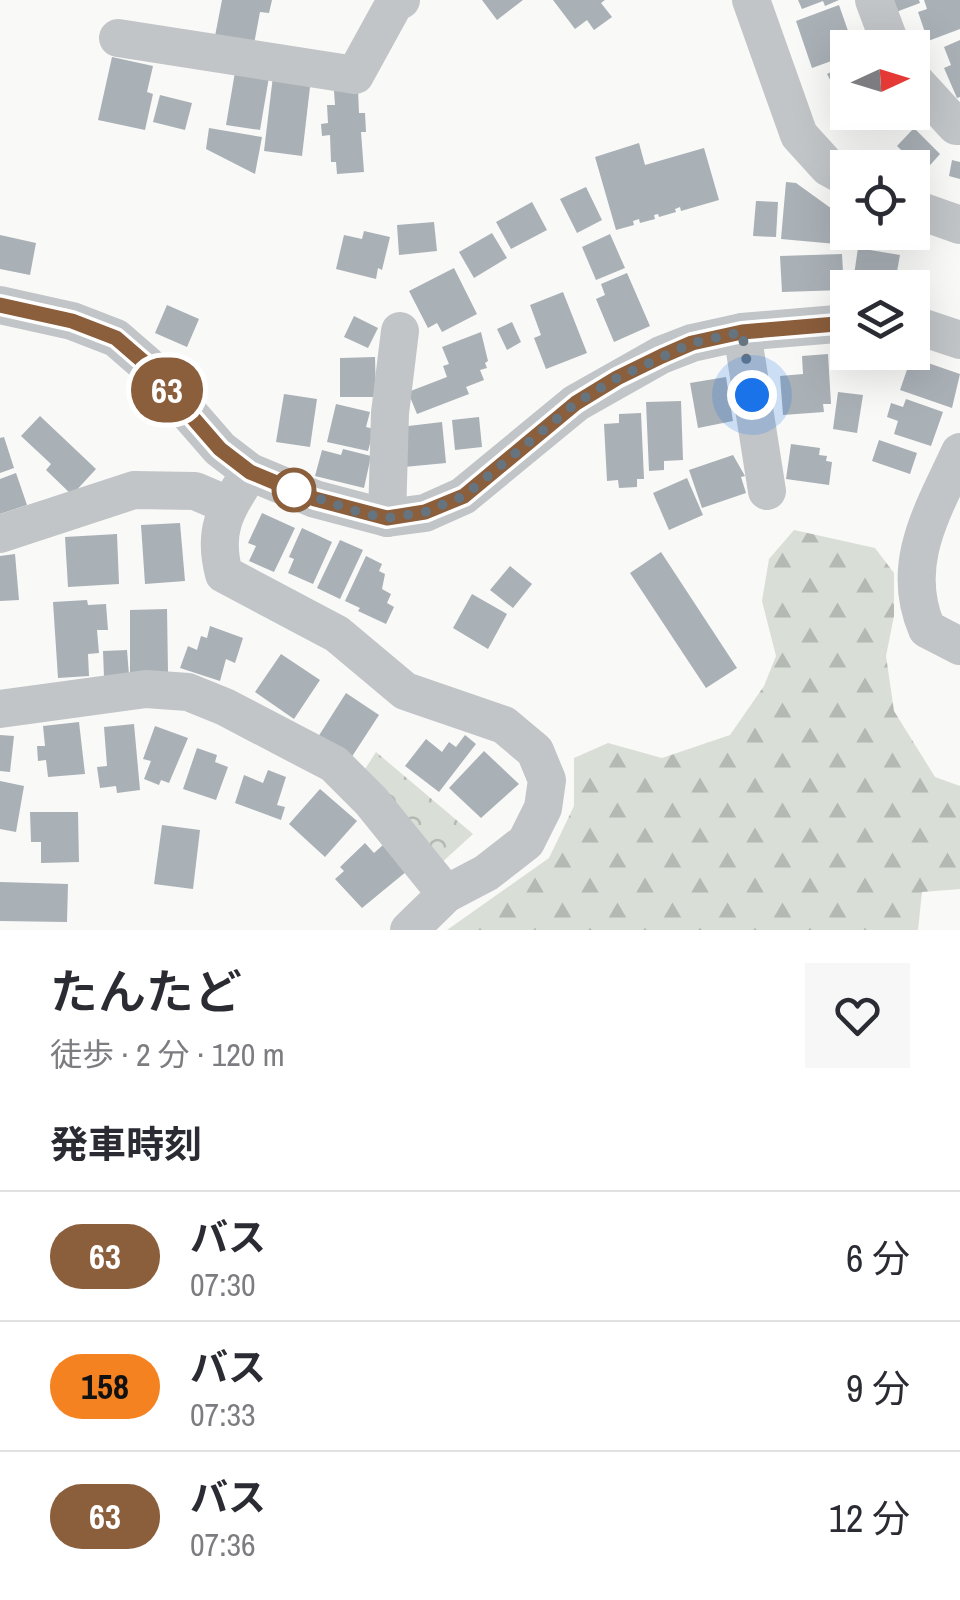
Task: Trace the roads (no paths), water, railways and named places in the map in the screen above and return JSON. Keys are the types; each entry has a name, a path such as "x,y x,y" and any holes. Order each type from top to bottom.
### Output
{"street":[{"path":"118,38 356,74 394,4 401,0"},
{"path":"751,0 799,135 830,168"},
{"path":"874,0 885,30"},
{"path":"930,98 960,126"},
{"path":"930,215 960,226"},
{"path":"0,305 72,321 116,338 146,364 220,449 250,472 315,499 387,518 425,512 464,496 576,403 617,378 692,343 742,332 830,325"},
{"path":"930,330 960,340"},
{"path":"387,518 390,414 400,331"},
{"path":"742,332 767,490"},
{"path":"959,455 921,535 916,604 927,629 960,646"},
{"path":"250,472 228,505 216,545 224,574 336,634 405,691 504,725 535,751 547,780 543,808 526,842 486,872 446,894 409,930"},
{"path":"0,534 134,490 195,492 228,505"},
{"path":"0,709 146,689 188,692 225,707 334,764 370,801 446,894"}]}
